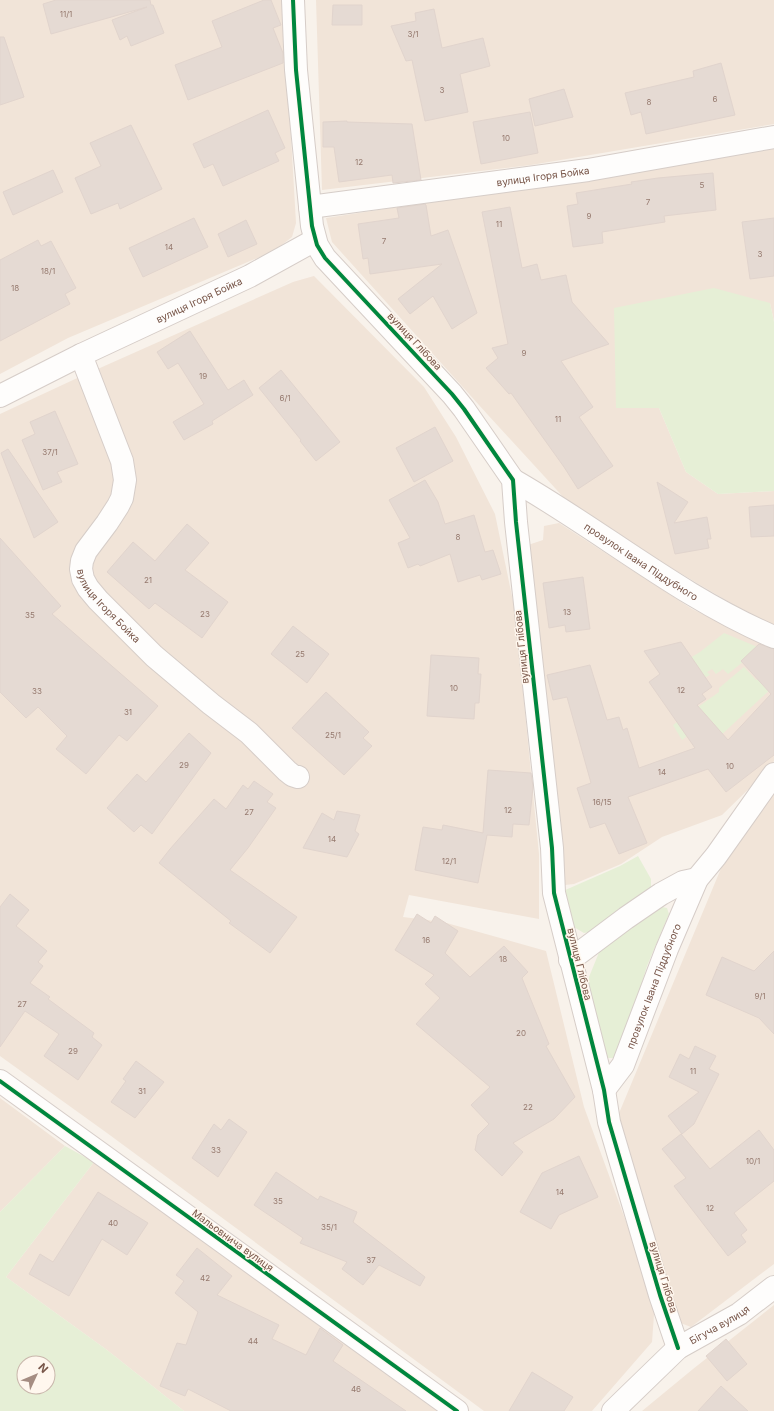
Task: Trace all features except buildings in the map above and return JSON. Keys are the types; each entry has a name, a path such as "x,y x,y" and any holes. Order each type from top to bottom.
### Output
{"street":[{"name":"вулиця Глібова","path":"292,0 296,70 315,240 325,258 452,394 513,480 516,522 552,848 554,894 604,1090 610,1122 658,1287 678,1348"},
{"name":"вулиця Ігоря Бойка","path":"310,206 588,170 774,137"},
{"name":"вулиця Ігоря Бойка","path":"0,396 81,355 250,276 315,240"},
{"name":"вулиця Ігоря Бойка","path":"81,355 122,461 125,480 122,498 118,506 86,551 82,560 81,569 88,588 115,618 154,656 211,704 249,733 287,771 298,777"},
{"name":"провулок Івана Піддубного","path":"513,480 560,508 688,593 724,613 774,637"},
{"name":"провулок Івана Піддубного","path":"604,1090 623,1065 667,949 697,878 716,856 774,774"},
{"path":"570,960 660,894 683,882 697,878"},
{"name":"Мальовнича вулиця","path":"0,1081 457,1411"},
{"name":"Бігуча вулиця","path":"613,1411 678,1348 739,1314 774,1287"}],"shaded area":[{"path":"0,0 283,0 296,223 292,237 274,251 68,338 0,374"},
{"path":"316,0 774,0 774,124 531,165 322,190"},
{"path":"774,149 774,322 770,303 659,408 686,472 718,494 774,491 774,627 771,627 577,512 332,242 326,218"},
{"path":"314,276 424,387 456,437 495,514 515,611 539,854 539,919 409,895 403,917 443,922 546,951 584,1107 655,1301 652,1342 592,1411 484,1411 0,1056 0,414 293,282"},
{"path":"559,523 692,609 774,649 774,761 763,775 722,815 662,837 621,864 574,884 565,885 525,546 543,540 544,526"},
{"path":"774,788 774,1264 691,1327 678,1322 617,1118 727,854"},
{"path":"0,1098 65,1146 0,1212"},
{"path":"94,1162 437,1411 184,1411 107,1350 6,1277"},
{"path":"774,1305 774,1411 642,1411 693,1369"}],"green space":[{"path":"714,288 770,303 774,322 774,491 718,494 686,472 659,408 616,408 614,308"},
{"path":"724,633 760,648 728,674 723,669 716,674 712,669 707,672 710,675 704,678 680,664 700,652"},
{"path":"744,667 756,680 764,675 774,686 718,738 705,722 682,740 673,725 719,692 719,688"},
{"path":"638,856 651,879 651,891 595,931 584,933 572,926 563,891 620,866"},
{"path":"662,907 667,908 669,914 647,966 635,1005 615,1058 607,1058 588,994 589,977 600,950 653,910"},
{"path":"65,1146 94,1162 6,1277 107,1350 184,1411 0,1411 0,1212"}],"cycle path":[{"path":"293,0 296,70 312,226 317,245 325,258 452,394 513,480 516,522 552,848 554,893 604,1090 609,1122 660,1295 678,1348"},
{"path":"0,1081 457,1411"}]}
